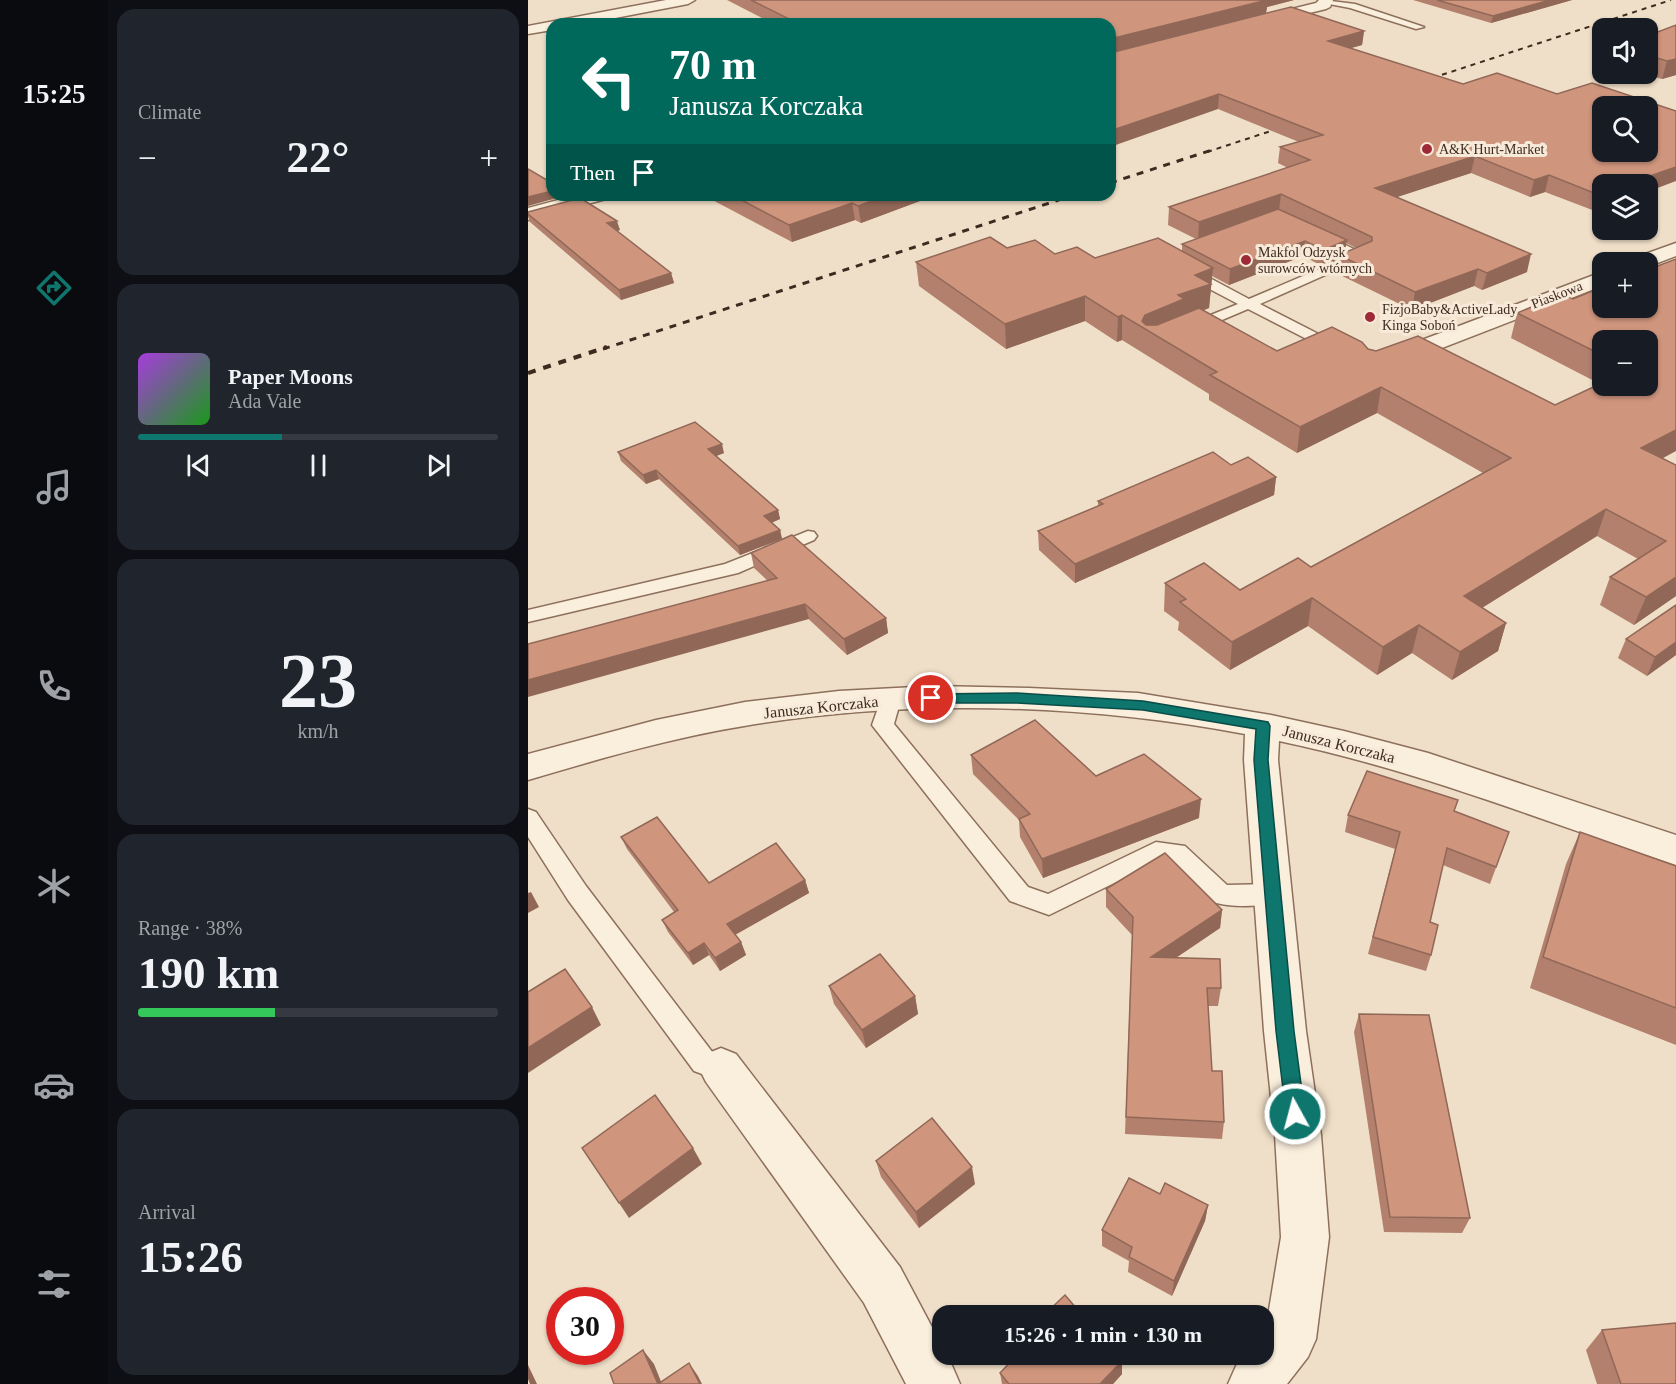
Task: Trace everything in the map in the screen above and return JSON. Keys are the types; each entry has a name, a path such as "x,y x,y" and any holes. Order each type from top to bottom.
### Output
{"street":[{"path":"594,18 688,0"},
{"path":"1245,25 1321,6 1327,1"},
{"path":"528,30 546,27"},
{"path":"528,214 577,201"},
{"path":"1658,256 1676,249"},
{"name":"Piaskowa","path":"1372,367 1592,282"},
{"name":"Janusza Korczaka","path":"528,767 654,732 702,722 815,706 890,699 1017,698 1143,706 1263,726 1420,764 1676,850"},
{"path":"1254,1384 1290,1339 1305,1237 1298,1135 1285,1031 1261,760 1263,726"},
{"path":"721,1068 882,1285 934,1384"}],"lane":[{"path":"1327,1 1352,6 1419,27"},
{"path":"1183,332 1361,256 1309,231"},
{"path":"1175,265 1352,357"},
{"path":"528,616 730,569 808,536"},
{"path":"890,699 883,725 1019,894 1049,905 1156,852 1177,853 1222,895 1273,894"},
{"path":"528,818 577,893 704,1062 721,1068"}],"building":[{"path":"751,0 1267,0 1116,38 1116,18 787,18"},
{"path":"1437,0 1550,0 1493,16"},
{"path":"1291,7 1364,31 1328,41 1463,84 1497,73 1557,94 1592,83 1631,96 1592,96 1592,162 1658,162 1658,105 1676,111 1676,167 1656,174 1592,174 1592,192 1549,175 1534,180 1475,156 1375,188 1531,254 1487,273 1478,269 1415,292 1339,255 1372,241 1372,237 1281,194 1199,222 1169,207 1310,160 1280,147 1323,135 1219,94 1116,129 1116,51"},
{"path":"1676,25 1676,59 1667,61 1658,58 1658,32"},
{"path":"528,169 546,180 546,192 528,197"},
{"path":"569,201 585,201 617,221 607,223 671,273 619,290 528,212"},
{"path":"743,201 872,201 858,206 852,203 789,225"},
{"path":"1278,209 1347,240 1324,250 1305,241 1230,269 1182,244"},
{"path":"990,237 1007,248 1035,240 1055,254 1077,247 1095,258 1158,238 1213,268 1195,275 1211,284 1178,295 1184,299 1145,315 1142,321 1146,325 1157,325 1199,308 1277,351 1332,327 1362,342 1368,349 1376,351 1418,336 1555,405 1592,388 1592,396 1658,396 1658,330 1592,330 1592,350 1517,313 1563,294 1573,299 1592,291 1592,318 1658,318 1658,266 1676,259 1676,430 1641,448 1676,465 1676,577 1646,597 1610,577 1666,541 1606,509 1464,596 1506,623 1460,652 1419,625 1383,647 1312,598 1232,642 1180,602 1186,599 1165,583 1204,563 1240,590 1298,558 1311,567 1511,458 1381,387 1300,427 1210,375 1217,372 1122,315 1118,317 1085,296 1005,324 916,262"},
{"path":"695,422 722,444 708,449 778,510 764,516 780,530 738,546 656,470 643,475 618,452"},
{"path":"1213,452 1231,465 1248,457 1276,477 1075,564 1038,531 1103,504 1098,501"},
{"path":"792,535 886,618 844,639 805,604 528,680 528,644 777,578 751,553"},
{"path":"1676,605 1676,642 1655,657 1626,639"},
{"path":"1035,720 1096,776 1144,754 1201,799 1042,859 1019,819 1030,814 971,755"},
{"path":"1367,771 1458,800 1454,811 1509,832 1496,867 1447,848 1430,922 1438,925 1431,955 1373,937 1400,832 1348,815"},
{"path":"657,817 709,883 776,843 805,880 727,924 741,942 715,958 704,943 688,953 662,920 678,910 621,837"},
{"path":"1580,832 1676,866 1676,1008 1543,957"},
{"path":"1165,853 1222,910 1151,957 1220,959 1221,988 1207,988 1212,1071 1222,1071 1224,1122 1126,1117 1133,917 1106,889"},
{"path":"880,954 915,996 862,1030 829,986"},
{"path":"565,969 592,1007 528,1048 528,992"},
{"path":"1359,1014 1429,1015 1470,1218 1390,1217"},
{"path":"655,1095 693,1148 619,1203 582,1148"},
{"path":"932,1118 972,1167 916,1212 876,1161"},
{"path":"1129,1178 1160,1194 1165,1183 1208,1205 1174,1281 1129,1257 1132,1247 1102,1230"},
{"path":"1065,1295 1074,1305 1055,1305"},
{"path":"1676,1323 1676,1384 1621,1384 1602,1330"},
{"path":"643,1350 658,1384 614,1384 610,1373"},
{"path":"689,1363 700,1384 658,1384"},
{"path":"1008,1365 1118,1365 1100,1384 1009,1384 1000,1373"}],"railway":[{"path":"1423,81 1671,0"},
{"path":"1207,152 1286,126"},
{"path":"1116,181 1212,150"},
{"path":"603,349 1056,201"},
{"path":"528,373 607,347"}],"place":[{"name":"A&K Hurt-Market","path":"1427,149"},
{"name":"Makfol Odzysk surowców wtórnych","path":"1246,260"},
{"name":"FizjoBaby&ActiveLady Kinga Soboń","path":"1370,317"}],"route":[{"path":"931,698 1017,698 1143,706 1263,726 1261,760 1285,1031 1295,1114"}]}
